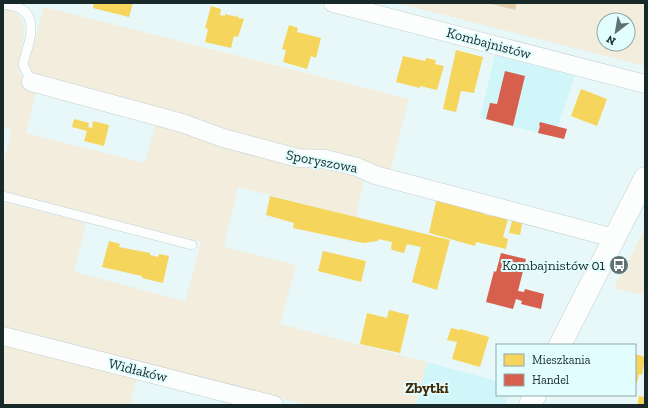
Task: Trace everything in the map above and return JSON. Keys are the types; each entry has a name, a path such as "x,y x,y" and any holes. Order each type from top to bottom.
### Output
{"street":[{"name":"Kombajnistów","path":"333,3 645,84"},
{"name":"Sporyszowa","path":"31,82 182,123 223,138 298,158 325,159 357,167 375,175 614,238"},
{"path":"561,344 645,178"},
{"name":"Widłaków","path":"3,336 274,405"},
{"path":"530,405 534,396"}],"lane":[{"path":"3,4 21,9 29,18 32,30 23,64 31,82"},
{"path":"3,196 192,244"}],"shaded area":[{"path":"397,3 487,3 515,10 517,3 645,3 645,66"},
{"path":"487,3 517,3 515,10"},
{"path":"44,7 409,99 390,172 297,153 37,78 28,66"},
{"path":"3,8 14,12 21,19 24,27 24,36 19,74 37,89 26,133 145,163 157,119 199,138 364,178 356,217 238,187 224,247 296,265 280,324 427,362 416,405 307,405 3,328 3,202 86,223 74,272 185,301 201,242 3,191 3,164 12,130 3,127"},
{"path":"495,55 575,76 554,137 480,118"},
{"path":"645,229 645,295 614,288"},
{"path":"3,340 138,375 130,405 3,405"},
{"path":"427,362 496,381 496,396 509,396 505,405 416,405"}],"building: Mieszkania":[{"path":"94,3 133,3 129,17 93,8"},
{"path":"211,6 221,9 220,15 225,16 225,14 237,17 239,14 238,18 244,19 238,37 234,36 231,48 205,42 208,29 205,28"},
{"path":"289,25 298,28 297,32 321,38 316,58 311,56 307,69 283,62 286,50 282,49"},
{"path":"456,50 483,57 474,93 461,91 456,112 443,109"},
{"path":"403,56 425,61 426,58 436,60 435,64 444,66 437,90 420,86 420,88 396,82"},
{"path":"581,89 607,99 597,126 571,116"},
{"path":"74,119 89,123 88,127 92,128 93,121 109,125 104,146 84,141 87,131 72,127"},
{"path":"270,196 450,240 437,290 412,282 421,247 407,244 404,253 392,250 392,242 378,239 378,241 363,243 293,228 294,223 266,215"},
{"path":"437,197 484,210 483,214 508,219 503,237 508,239 506,249 476,242 475,246 429,233"},
{"path":"513,217 523,219 520,235 509,233"},
{"path":"109,241 120,244 119,247 150,253 150,255 158,257 159,254 169,256 163,283 142,278 142,276 102,267"},
{"path":"323,251 366,261 361,282 318,271"},
{"path":"389,310 409,315 400,353 360,344 367,313 387,318"},
{"path":"451,328 461,329 489,337 480,367 452,359 457,342 447,340"},
{"path":"636,354 645,357 642,375 639,374 637,383"},
{"path":"639,396 645,397 645,405 637,405"}],"building: Handel":[{"path":"505,71 525,76 513,126 486,119 490,103 497,104"},
{"path":"540,122 567,129 564,139 538,133"},
{"path":"501,253 526,259 518,291 524,292 525,289 544,294 541,309 521,304 522,301 516,299 513,309 486,302 494,271 496,272"}],"place":[{"name":"Kombajnistów 01","path":"619,265"}],"district":[{"name":"Zbytki","path":"427,388"}]}
